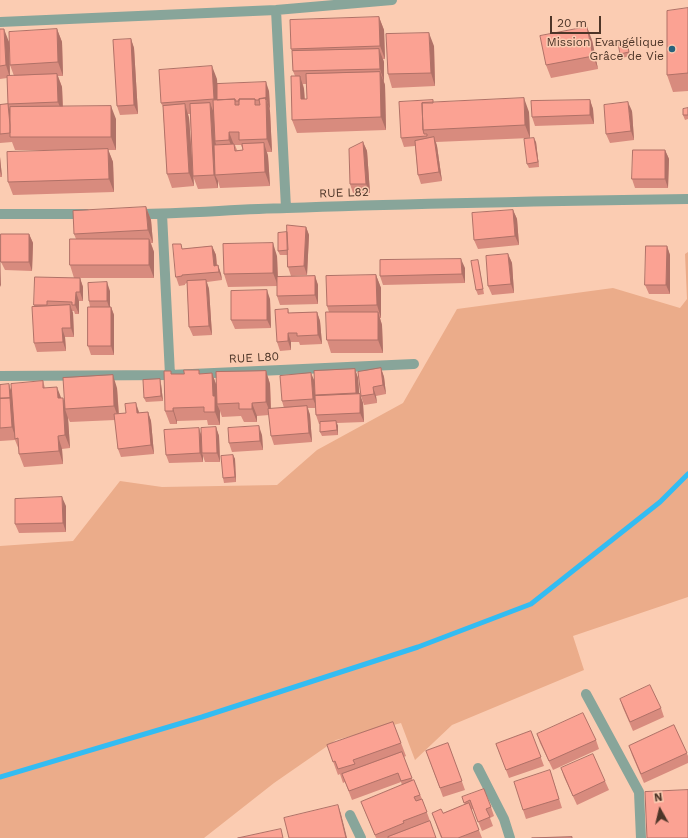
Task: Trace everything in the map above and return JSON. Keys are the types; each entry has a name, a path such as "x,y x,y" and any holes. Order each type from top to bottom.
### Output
{"street":[{"path":"0,22 276,10 392,0"},
{"path":"276,10 286,208"},
{"name":"RUE L82","path":"123,214 162,214 286,208 526,201 688,199"},
{"path":"0,214 92,214"},
{"path":"162,214 170,375"},
{"name":"RUE L80","path":"0,376 170,375 414,364"},
{"path":"586,694 639,792 641,838"},
{"path":"478,768 504,819 510,838"},
{"path":"350,815 361,838"}],"shaded area":[{"path":"688,252 688,597 573,636 584,670 452,725 415,760 401,723 336,740 274,783 204,838 0,838 0,546 73,541 120,481 162,487 277,485 317,450 403,403 457,309 613,288 680,308 687,299 685,254"}],"building":[{"path":"688,8 688,73 667,75 667,11"},
{"path":"379,17 380,46 291,49 290,20"},
{"path":"587,27 593,56 546,65 540,36"},
{"path":"0,29 4,29 6,65 0,66"},
{"path":"57,29 58,62 10,65 9,32"},
{"path":"429,33 431,73 388,74 386,34"},
{"path":"131,39 134,105 117,106 113,40"},
{"path":"627,42 629,52 620,54 618,43"},
{"path":"379,49 380,69 293,71 292,51"},
{"path":"212,66 214,99 161,103 159,70"},
{"path":"380,72 381,117 292,120 291,76 300,76 301,99 307,99 306,74"},
{"path":"57,74 58,102 8,104 7,76"},
{"path":"266,82 266,98 259,100 239,99 239,101 235,101 235,99 217,100 217,84"},
{"path":"266,98 267,139 239,140 239,132 229,132 229,140 215,141 213,100 235,99 235,105 239,105 239,99 255,99 255,105 260,105 259,99"},
{"path":"524,98 525,125 423,130 422,103"},
{"path":"433,100 433,103 422,103 423,130 424,134 427,134 427,136 401,138 399,102"},
{"path":"590,100 590,115 532,117 531,101"},
{"path":"628,102 631,131 606,134 604,105"},
{"path":"210,103 214,175 193,176 190,104"},
{"path":"8,104 10,133 0,134 0,105"},
{"path":"185,104 189,173 167,174 163,106"},
{"path":"111,106 111,137 10,137 10,107"},
{"path":"688,108 688,115 683,115 683,109"},
{"path":"434,137 439,172 418,175 415,141"},
{"path":"534,138 538,162 527,164 524,139"},
{"path":"363,142 366,184 350,184 349,149"},
{"path":"264,143 265,172 215,175 214,145 234,144 235,151 243,150 242,144"},
{"path":"108,149 109,179 8,182 7,152"},
{"path":"633,150 665,150 665,179 632,179"},
{"path":"146,207 148,230 74,234 73,211"},
{"path":"513,210 515,236 474,240 472,213"},
{"path":"287,225 306,227 304,266 288,267"},
{"path":"287,232 288,250 278,251 278,233"},
{"path":"1,234 29,234 29,262 1,262"},
{"path":"70,239 149,239 149,265 70,265"},
{"path":"273,243 273,273 224,274 223,244"},
{"path":"173,244 181,244 182,249 212,246 214,266 218,265 219,272 182,275 176,277"},
{"path":"646,246 667,246 666,285 645,285"},
{"path":"508,254 511,284 488,286 486,256"},
{"path":"461,259 462,274 380,276 380,260"},
{"path":"478,260 483,289 476,290 471,261"},
{"path":"376,275 377,305 327,306 326,276"},
{"path":"315,276 315,295 277,296 277,277"},
{"path":"35,277 80,278 80,292 76,292 75,305 72,305 72,302 47,301 47,305 34,305"},
{"path":"206,280 209,326 189,327 187,281"},
{"path":"107,282 107,301 89,301 88,283"},
{"path":"267,290 267,320 231,320 231,291"},
{"path":"70,305 71,328 62,328 63,342 34,343 32,307"},
{"path":"88,307 111,307 111,346 88,346"},
{"path":"288,309 288,313 317,312 318,335 297,336 297,333 288,333 288,341 277,342 275,310"},
{"path":"326,312 378,312 378,340 327,340"},
{"path":"381,368 383,385 373,387 374,394 361,396 358,372"},
{"path":"355,369 356,393 315,395 314,371"},
{"path":"184,370 199,370 199,374 212,373 213,396 215,396 215,412 204,412 204,407 173,408 173,411 165,411 164,371 171,371 171,374 184,374"},
{"path":"266,371 266,402 252,403 252,409 239,409 239,403 217,404 216,372"},
{"path":"311,373 313,399 282,401 280,376"},
{"path":"113,375 114,406 65,409 63,378"},
{"path":"160,379 161,396 144,398 143,380"},
{"path":"43,381 43,388 57,387 58,398 63,398 65,435 58,436 59,451 19,454 18,438 15,439 11,384"},
{"path":"9,384 10,398 0,398 0,385"},
{"path":"360,394 360,413 316,415 315,396"},
{"path":"10,398 12,427 0,428 0,399"},
{"path":"136,403 137,413 148,412 151,445 118,449 114,414 126,413 125,404"},
{"path":"307,406 309,433 271,436 268,409"},
{"path":"336,421 337,430 320,432 320,422"},
{"path":"259,426 260,441 229,443 228,428"},
{"path":"216,427 217,453 202,453 201,428"},
{"path":"199,428 200,453 166,455 164,430"},
{"path":"233,455 235,477 223,478 221,456"},
{"path":"62,497 63,523 15,524 15,499"},
{"path":"650,685 661,708 630,722 620,699"},
{"path":"583,713 596,740 549,761 537,734"},
{"path":"393,722 401,743 353,760 355,764 338,769 335,761 333,762 327,745"},
{"path":"674,725 687,753 641,774 629,746"},
{"path":"531,731 541,757 506,770 496,744"},
{"path":"448,743 462,781 440,788 426,751"},
{"path":"402,752 412,778 401,781 398,773 349,791 342,774"},
{"path":"593,754 605,781 573,796 561,768"},
{"path":"550,770 559,799 523,810 514,782"},
{"path":"414,780 420,795 414,797 416,801 422,799 427,812 403,821 404,823 375,835 361,802"},
{"path":"484,789 491,807 486,809 490,817 478,822 470,800 464,803 462,797"},
{"path":"688,790 688,838 647,838 645,792"},
{"path":"469,803 479,830 458,838 442,838 432,813 441,809 443,813"},
{"path":"338,805 346,838 289,838 284,818"},
{"path":"430,821 436,838 388,838 388,837"},
{"path":"281,829 283,838 238,838"},
{"path":"572,837 572,838 532,838"}],"waterway":[{"path":"0,777 202,717 418,647 531,604 660,502 688,474"}],"place":[{"name":"Mission Evangélique Grâce de Vie","path":"672,49"}]}
